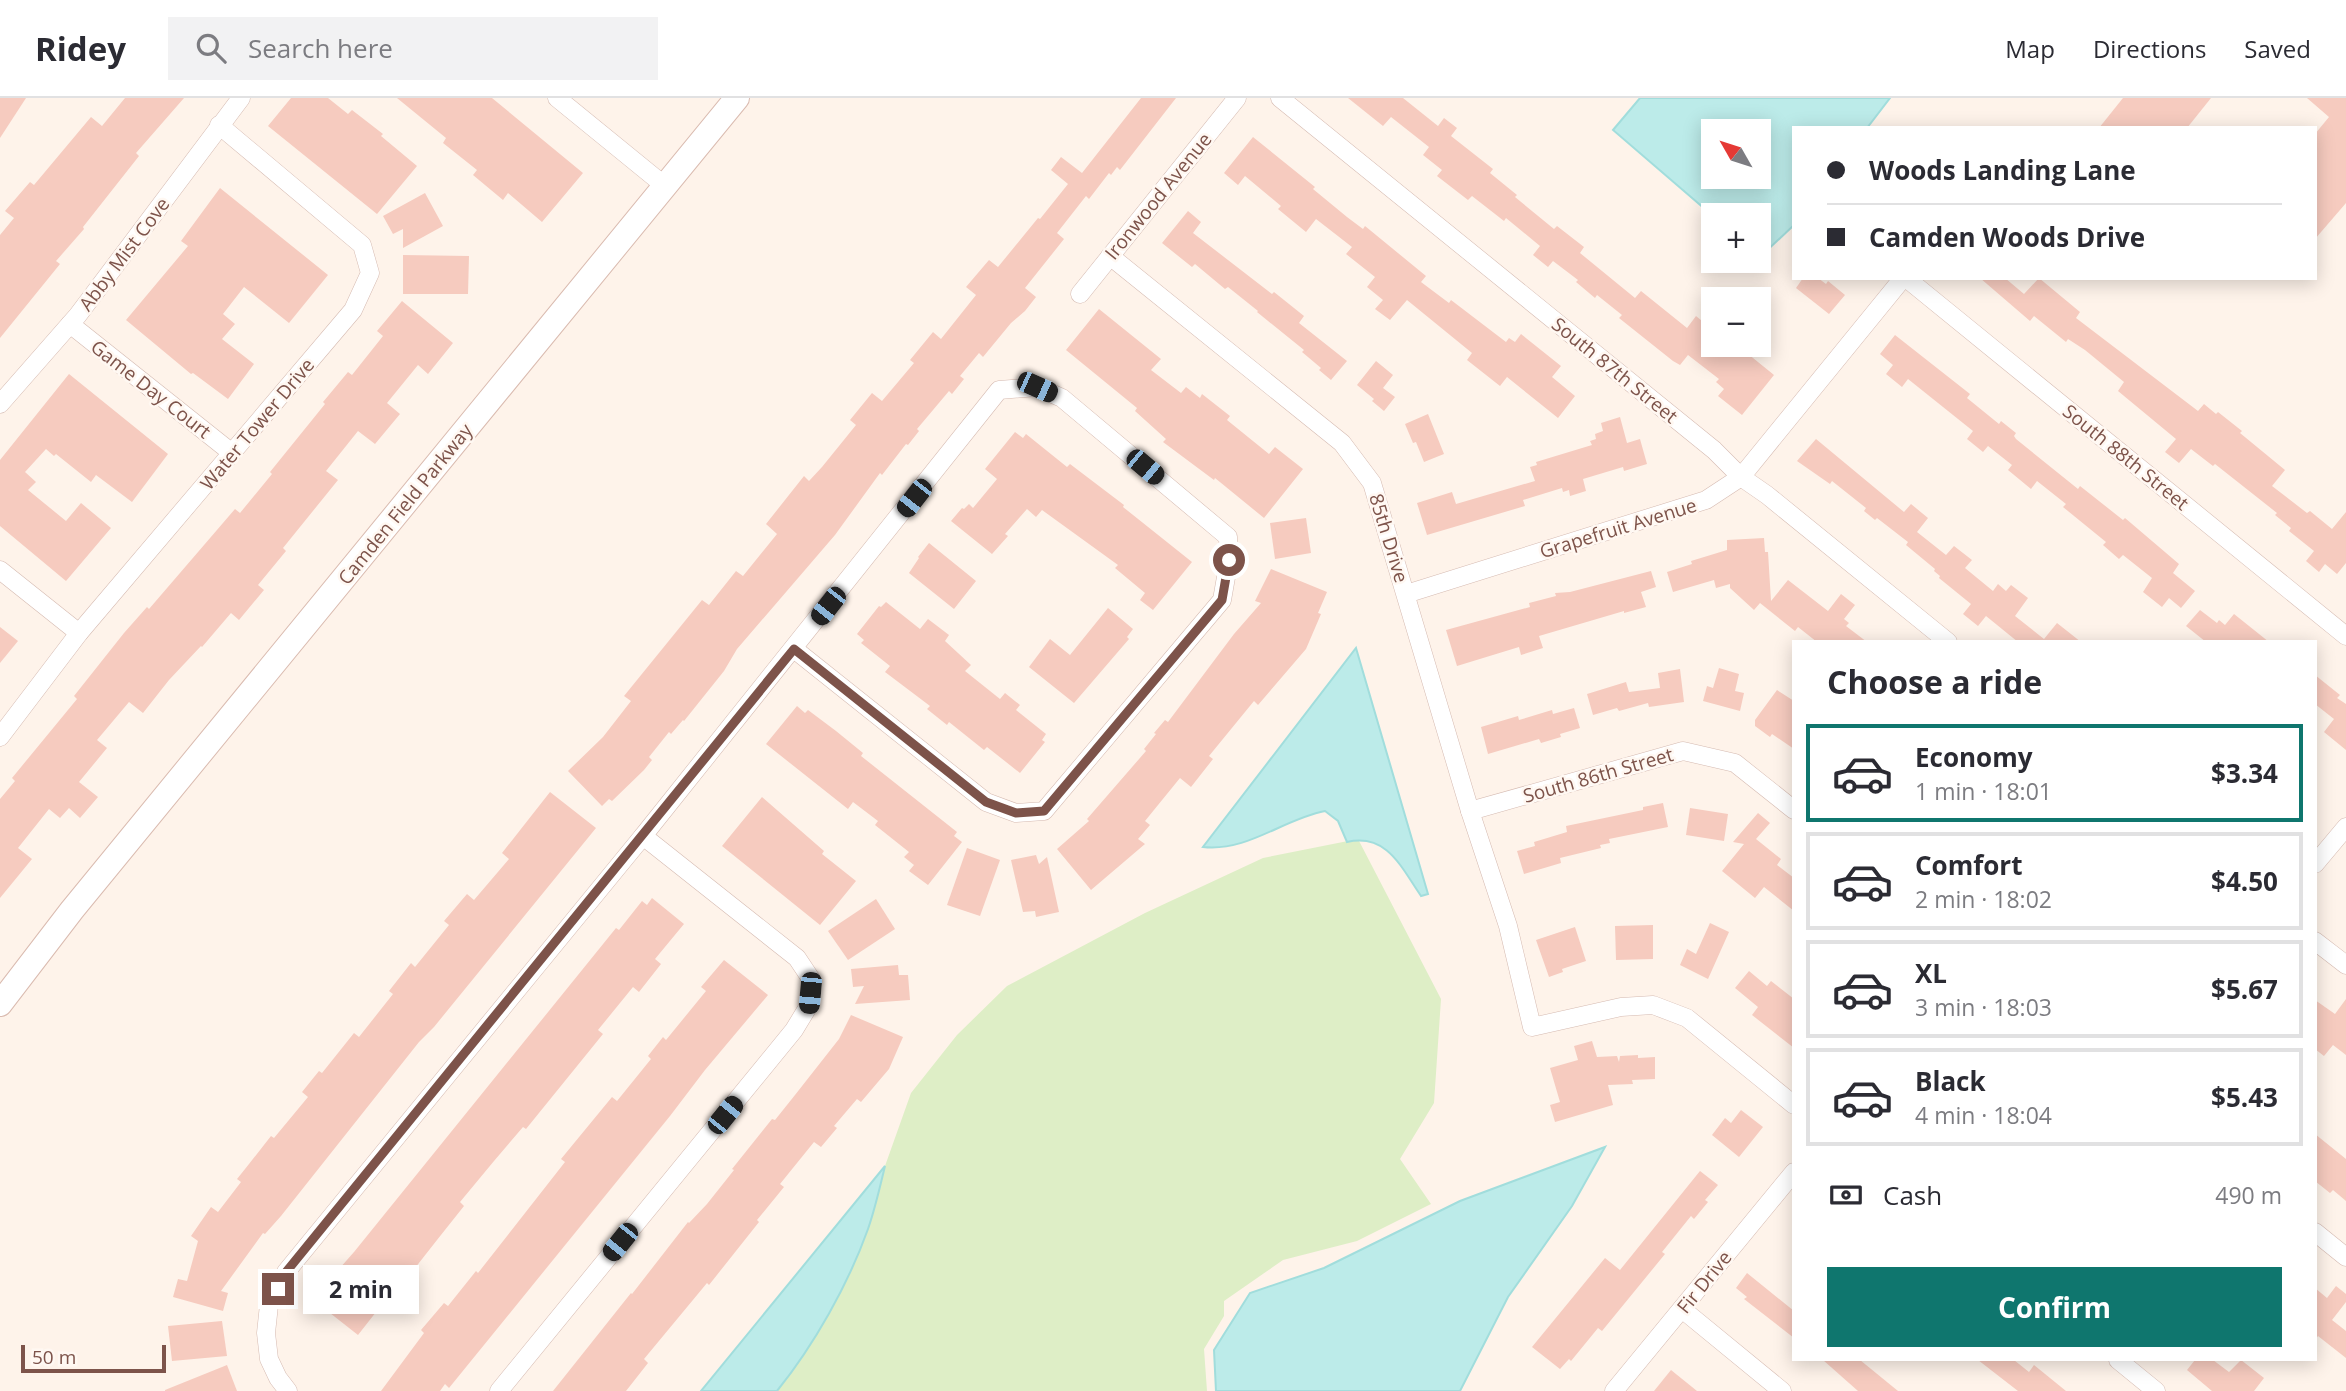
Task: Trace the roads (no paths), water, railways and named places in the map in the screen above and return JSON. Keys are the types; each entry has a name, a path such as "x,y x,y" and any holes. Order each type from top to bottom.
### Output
{"street":[{"name":"Abby Mist Cove","path":"0,404 70,324 242,98"},
{"path":"557,98 665,187"},
{"name":"Camden Field Parkway","path":"0,1004 72,910 737,98"},
{"name":"Ironwood Avenue","path":"1080,293 1237,98"},
{"name":"South 87th Street","path":"1280,98 1714,450 1741,477 1767,495 1946,640"},
{"name":"Water Tower Drive","path":"0,737 79,633 353,310 370,273 362,244 219,125"},
{"name":"85th Drive","path":"1110,256 1342,443 1372,483 1470,811 1508,926 1532,1027 1621,1007 1653,1005 1687,1018 1792,1103"},
{"name":"Grapefruit Avenue","path":"1406,594 1706,500 1741,477 1902,280"},
{"name":"South 88th Street","path":"1906,280 2346,636"},
{"name":"Game Day Court","path":"70,324 232,453"},
{"path":"288,1391 269,1359 266,1333 269,1305 286,1272 643,836 999,390 1037,387 1062,398 1228,537 1229,560 1222,600 1044,811 1016,813 986,802 794,649"},
{"path":"0,570 79,633"},
{"name":"South 86th Street","path":"1470,811 1683,751 1735,763 1792,808"},
{"path":"2317,862 2346,827"},
{"path":"499,1391 794,1030 808,1007 811,979 797,958 643,836"},
{"name":"Camden Field Parkway","path":"0,990 72,910"},
{"path":"2317,943 2346,965"},
{"name":"Fir Drive","path":"1614,1391 1792,1174"},
{"path":"2317,1234 2346,1256"},
{"path":"1682,1309 1782,1391"},
{"path":"2119,1361 2156,1391"}],"water":[{"path":"1640,98 1890,98 1869,126 1792,126 1792,227 1771,247 1771,203 1701,203 1701,206 1613,130"},
{"path":"1356,648 1428,894 1421,896 1399,864 1383,847 1361,841 1347,842 1338,821 1325,811 1235,845 1203,847"},
{"path":"1605,1147 1572,1206 1508,1297 1460,1391 1216,1391 1214,1350 1250,1293 1324,1268 1460,1201"},
{"path":"885,1166 871,1221 851,1271 817,1334 777,1391 701,1391"}]}
